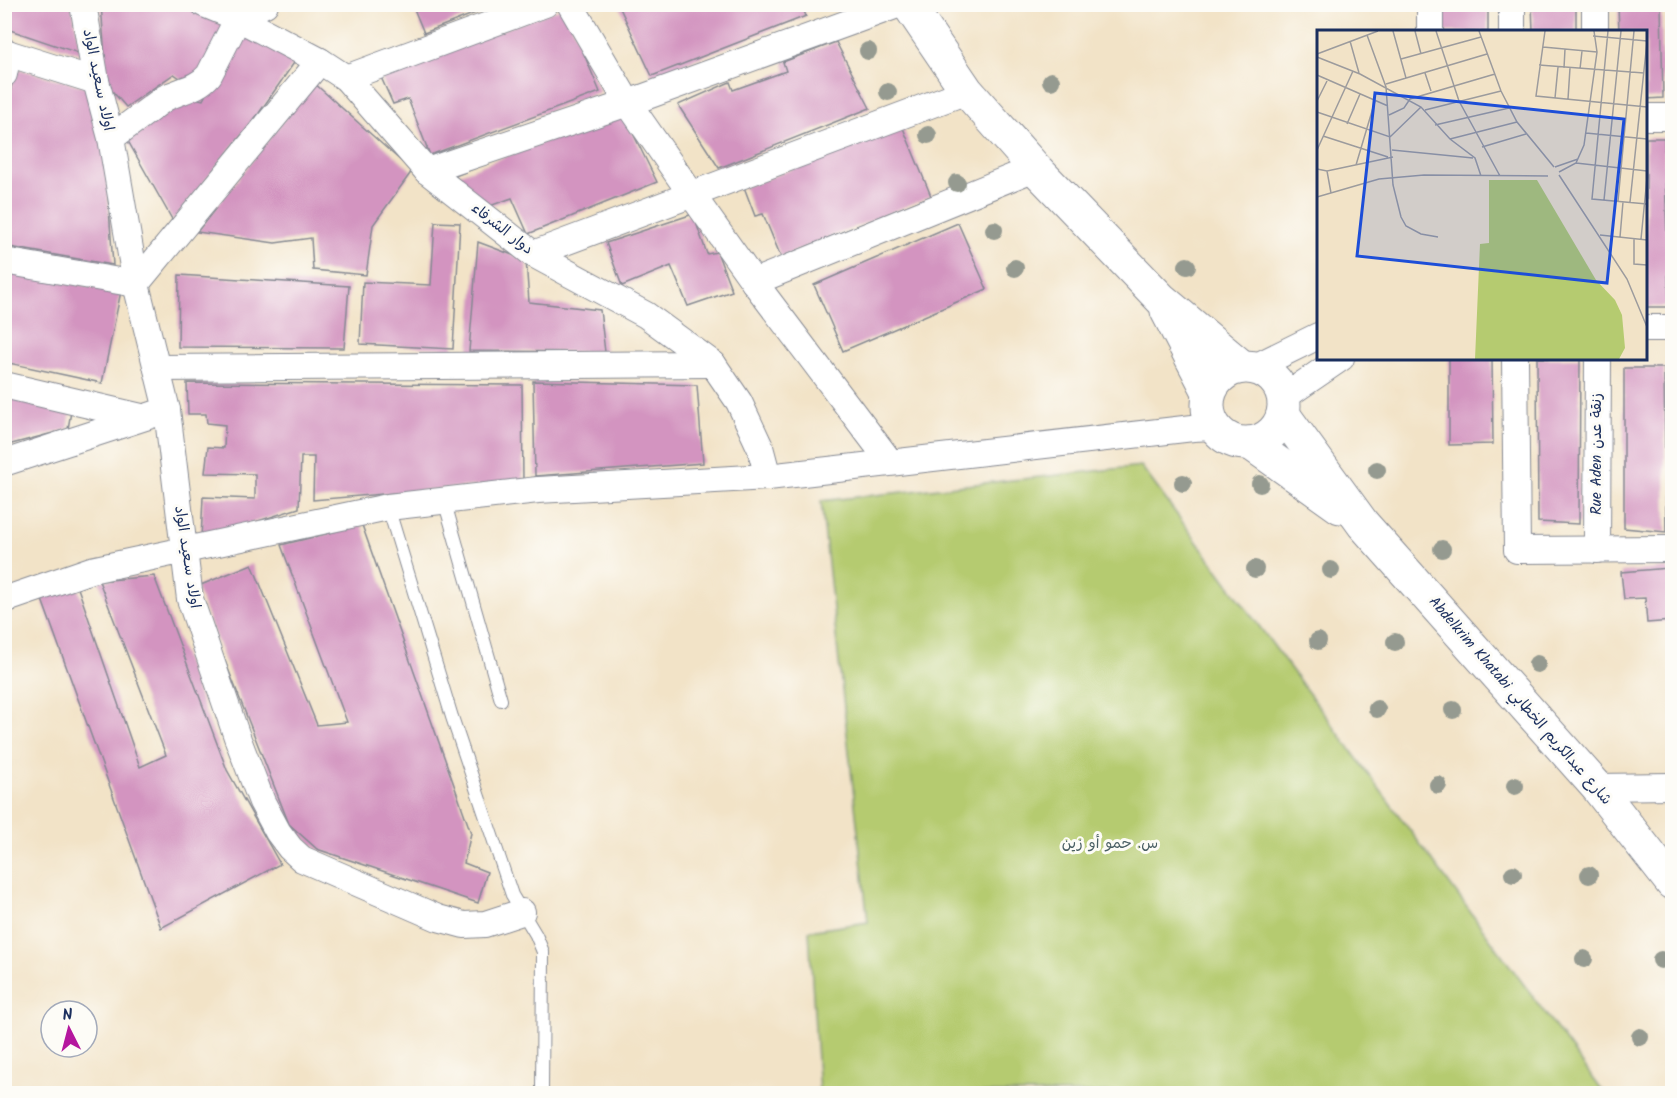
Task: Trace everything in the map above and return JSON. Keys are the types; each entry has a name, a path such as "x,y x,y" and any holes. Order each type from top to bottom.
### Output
{"main road":[{"path":"908,4 967,91 1035,168 1161,299 1248,367 1268,373 1278,383 1284,405 1276,428 1265,438 1250,443 1236,442 1224,437 1214,428 1207,404 1209,392 1216,380 1227,370 1248,367"},
{"path":"1161,299 1209,392"},
{"name":"Abdelkrim Khatabi شارع عبدالكريم الخطابي","path":"1284,405 1363,524 1597,787 1672,883"},
{"name":"Abdelkrim Khatabi شارع عبدالكريم الخطابي","path":"1250,443 1363,524"}],"street":[{"name":"اولاد سـعيـد الواد","path":"83,4 96,81 111,138 136,284 166,410 190,599 237,737 262,802 290,848 302,859 438,918 464,926 485,924 522,912"},
{"name":"دوار الشرفاء","path":"204,4 238,18 320,61 346,78 427,171 533,254 646,315 714,364 739,402 760,447 768,477"},
{"path":"111,138 165,98 203,82 209,75 238,18 265,4"},
{"path":"346,78 545,4"},
{"path":"570,4 628,103 692,195 754,282 890,462"},
{"path":"427,171 628,103 900,4"},
{"path":"1430,4 1430,30"},
{"path":"1512,4 1512,30"},
{"path":"1595,4 1595,30"},
{"path":"6,60 96,81"},
{"path":"4,261 136,284 320,61"},
{"path":"533,254 967,91"},
{"path":"1647,117 1672,117"},
{"path":"754,282 1035,168"},
{"path":"1647,328 1672,328"},
{"path":"1248,367 1317,336"},
{"path":"1284,405 1339,360"},
{"path":"1515,360 1517,550 1672,549"},
{"name":"Rue Aden زنقة عدن","path":"1597,550 1598,360"},
{"path":"157,368 714,364"},
{"path":"4,385 141,417"},
{"path":"4,464 166,410"},
{"path":"4,600 91,570 387,507 538,490 768,477 1193,428 1214,428"},
{"path":"1597,787 1672,786"}],"lane":[{"path":"444,500 501,700"},
{"path":"387,507 452,717 512,895 536,935 543,952 542,1094"}],"green space":[{"name":"س. حمو أو زين","path":"1141,466 1606,1093 819,1093 809,931 868,922 821,501"}],"building":[{"path":"4,4 72,4 81,54 4,28"},
{"path":"101,4 177,4 230,27 193,87 174,74 126,107 107,85"},
{"path":"412,4 496,4 496,5 424,33"},
{"path":"628,4 801,4 806,16 652,76 620,8"},
{"path":"1439,4 1488,4 1488,30 1440,30"},
{"path":"1532,4 1576,4 1576,30 1533,30"},
{"path":"1618,4 1661,4 1663,98 1647,99 1647,30 1619,30"},
{"path":"564,7 600,92 430,155 408,99 393,104 380,75"},
{"path":"241,25 296,60 259,113 173,221 128,141 189,97 203,100"},
{"path":"836,42 870,108 719,168 678,105 730,82 733,90 786,71 783,62"},
{"path":"15,68 90,88 105,153 113,265 4,246 4,124"},
{"path":"313,82 412,171 373,225 366,275 313,270 311,238 275,243 197,232"},
{"path":"622,111 657,182 528,234 512,198 487,207 455,176"},
{"path":"903,128 931,196 781,257 763,214 755,216 744,187"},
{"path":"1647,138 1664,138 1669,307 1647,307"},
{"path":"693,214 707,254 717,252 732,291 688,306 671,266 622,286 606,243"},
{"path":"435,222 460,223 453,349 360,344 363,282 431,285"},
{"path":"958,223 987,289 843,351 814,285"},
{"path":"478,242 526,260 529,302 600,310 605,352 469,351"},
{"path":"4,272 121,291 102,383 4,362"},
{"path":"179,275 349,286 344,348 178,347"},
{"path":"1449,360 1492,360 1493,444 1449,445"},
{"path":"1537,360 1580,360 1579,524 1538,522"},
{"path":"1624,368 1664,368 1666,532 1624,528"},
{"path":"533,381 697,385 703,463 535,476"},
{"path":"187,383 522,385 523,482 313,500 314,457 301,457 299,508 201,539 203,497 255,499 255,474 205,473 208,447 224,448 225,425 207,423 206,414 188,414"},
{"path":"4,395 72,406 68,429 4,446"},
{"path":"362,525 471,833 464,863 487,872 478,903 317,849 289,824 196,587 252,564 317,725 347,722 281,545"},
{"path":"1669,568 1669,578 1672,578 1672,621 1647,623 1645,598 1624,599 1621,572"},
{"path":"154,576 227,770 280,864 161,928 40,594 78,588 140,767 166,755 99,581"}]}
